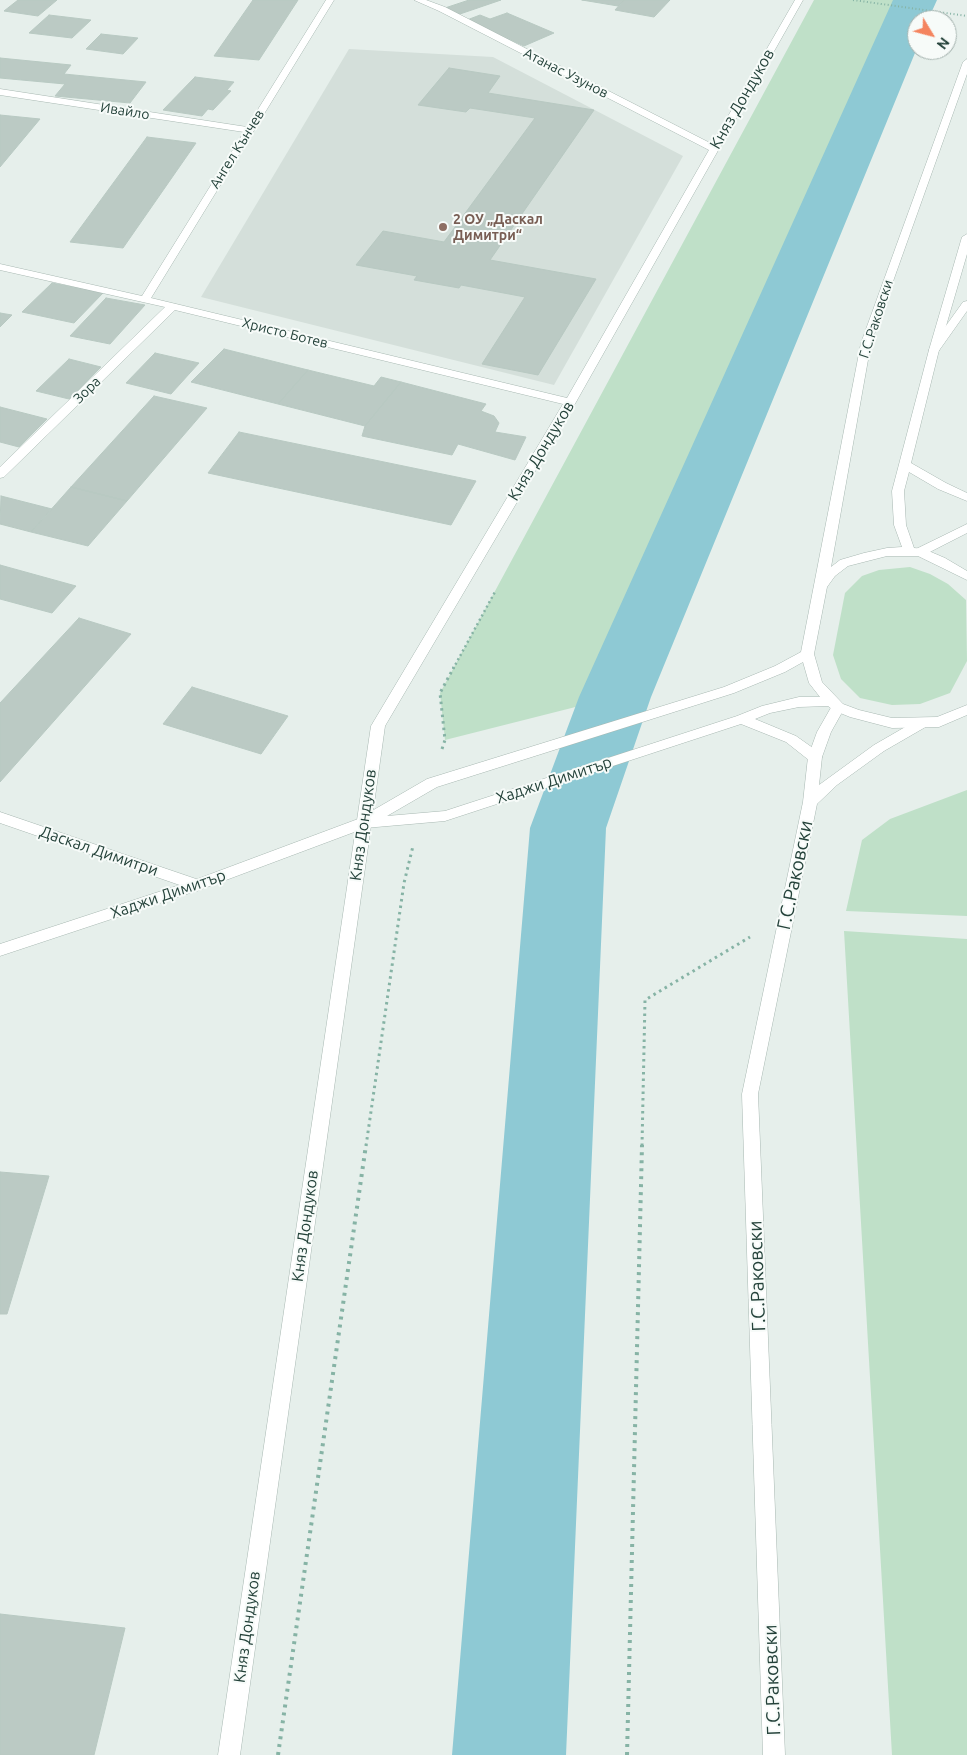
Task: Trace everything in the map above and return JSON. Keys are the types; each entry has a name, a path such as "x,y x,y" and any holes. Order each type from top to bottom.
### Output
{"street":[{"name":"Ангел Кънчев","path":"145,299 330,0"},
{"name":"Атанас Узунов","path":"418,0 442,9 713,148"},
{"name":"Княз Дондуков","path":"229,1755 378,726 570,402 799,0"},
{"name":"Г.С.Раковски","path":"807,654 866,343 967,62"},
{"name":"Ивайло","path":"0,92 250,130"},
{"path":"967,237 934,350 898,491 900,525 915,551 954,567 967,576"},
{"name":"Христо Ботев","path":"0,267 145,299 570,402"},
{"path":"934,350 967,304"},
{"name":"Зора","path":"0,474 173,306"},
{"path":"904,464 942,486 967,497"},
{"path":"821,586 831,573 855,559 887,552 915,551 967,528"},
{"path":"807,654 816,683 834,704"},
{"name":"Хаджи Димитър","path":"0,950 197,885 363,823 432,783 730,690 780,669 807,654"},
{"name":"Хаджи Димитър","path":"363,823 445,816 742,719 767,708 799,702 834,704 873,720 892,724 924,722"},
{"name":"Г.С.Раковски","path":"774,1755 750,1094 810,802 815,757 834,704"},
{"path":"810,802 840,775 878,748 924,722 939,722 967,710"},
{"path":"742,719 791,739 815,757"},
{"name":"Даскал Димитри","path":"0,817 197,885"}],"path":[{"path":"853,0 967,16"},
{"path":"432,783 445,740 440,693 497,587"},
{"path":"278,1755 403,893 420,818"},
{"path":"628,1755 645,1000 787,915"}],"shaded area":[{"name":"2 ОУ „Даскал Димитри“","path":"349,49 493,57 683,156 554,385 201,297"}],"green space":[{"path":"814,0 915,0 911,10 907,10 907,19 615,697 445,740 440,693"},
{"path":"910,567 930,574 948,584 966,600 967,661 950,693 920,704 892,705 860,698 841,679 833,655 845,593 862,576 879,570"},
{"path":"967,790 967,916 846,911 862,840 890,819"},
{"path":"844,931 967,939 967,1755 892,1755"}],"building":[{"path":"18,0 57,0 38,16 4,11"},
{"path":"253,0 298,0 259,60 214,56"},
{"path":"469,0 501,0 457,15 445,8"},
{"path":"582,0 624,0 618,6"},
{"path":"624,0 670,0 654,17 615,10"},
{"path":"507,13 554,33 524,46 467,20 480,15 490,19"},
{"path":"49,15 91,20 72,38 29,33"},
{"path":"101,34 138,38 123,54 86,49"},
{"path":"0,58 71,65 64,74 146,82 130,103 55,96 65,84 0,78"},
{"path":"449,68 500,76 488,93 594,110 490,260 596,279 538,375 482,364 525,297 461,285 459,288 414,280 417,276 356,265 383,231 444,242 535,118 470,108 466,112 418,105"},
{"path":"195,77 234,82 227,90 231,91 213,110 208,109 202,116 163,110"},
{"path":"0,115 40,119 0,167"},
{"path":"147,137 196,143 123,248 70,242"},
{"path":"52,283 103,293 74,323 22,312"},
{"path":"106,298 145,305 110,344 70,336"},
{"path":"0,313 12,315 0,327"},
{"path":"224,349 308,370 278,404 191,382"},
{"path":"155,353 199,363 171,394 126,383"},
{"path":"69,359 101,367 69,399 36,391"},
{"path":"308,370 374,386 381,377 401,382 365,426 278,404"},
{"path":"401,382 486,404 481,411 494,416 499,423 495,432 526,437 515,460 458,444 452,455 362,436 365,426"},
{"path":"154,396 207,408 127,501 71,487"},
{"path":"0,407 47,419 19,447 0,442"},
{"path":"239,432 476,481 451,525 208,473"},
{"path":"71,487 127,501 88,546 31,532"},
{"path":"1,496 52,509 31,532 0,524"},
{"path":"0,565 76,586 52,613 0,599"},
{"path":"79,618 131,634 0,782 0,703"},
{"path":"192,687 288,716 261,754 163,724"},
{"path":"0,1172 49,1176 7,1314 0,1314"},
{"path":"0,1614 125,1628 94,1755 0,1755"}],"waterway":[{"path":"509,1755 568,828 615,697 915,0"}],"place":[{"name":"2 ОУ „Даскал Димитри“","path":"443,227"}]}
